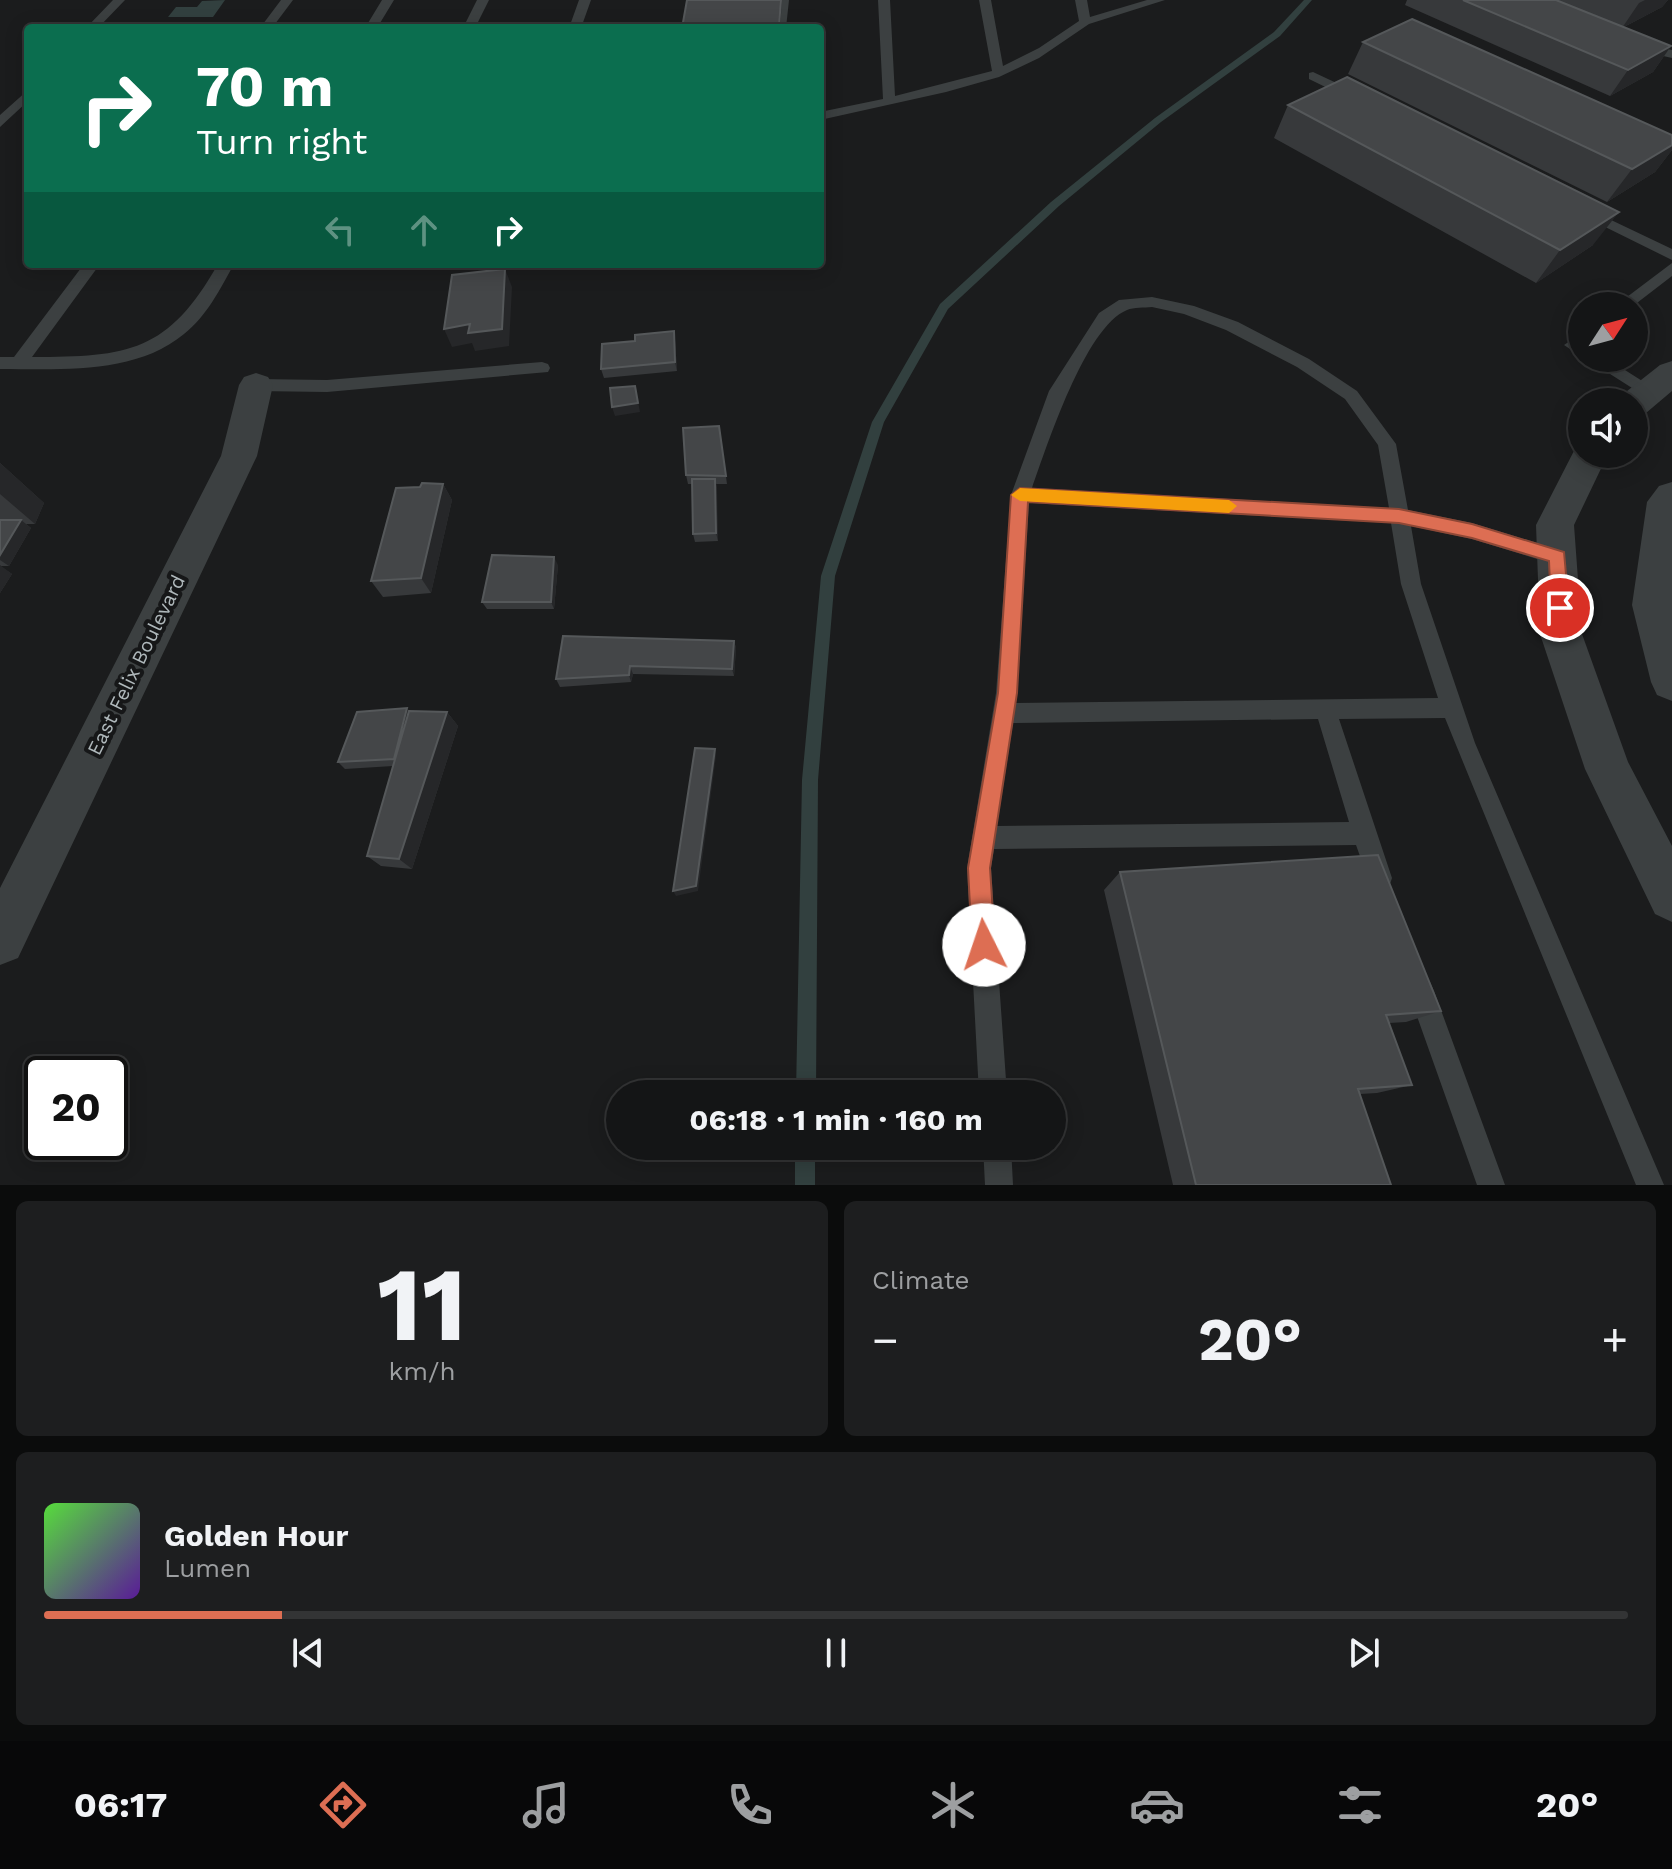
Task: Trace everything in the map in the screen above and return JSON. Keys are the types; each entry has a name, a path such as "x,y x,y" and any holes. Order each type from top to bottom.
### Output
{"street":[{"name":"East Felix Boulevard","path":"0,940 239,456 256,385"},
{"path":"1583,468 1555,525 1561,634 1608,769 1672,897"},
{"path":"1672,496 1666,502 1652,605 1672,682"}],"lane":[{"path":"96,24 119,0"},
{"path":"269,24 287,0"},
{"path":"373,24 388,0"},
{"path":"471,24 483,0"},
{"path":"576,24 585,0"},
{"path":"780,24 783,0"},
{"path":"884,0 889,100"},
{"path":"985,0 998,72"},
{"path":"1081,0 1085,22"},
{"path":"824,115 998,72 1046,50 1085,22 1159,0"},
{"path":"1633,44 1672,54"},
{"path":"1313,76 1368,103"},
{"path":"0,123 24,98"},
{"path":"1575,207 1672,255"},
{"path":"19,363 89,268"},
{"path":"0,363 100,361 161,343 196,313 224,268"},
{"path":"1641,292 1672,268"},
{"path":"992,1080 979,868 1004,713 1020,495 1058,391 1105,317 1125,304 1152,302 1188,310 1232,326 1303,363 1351,395 1387,444 1411,584 1464,743 1650,1185"},
{"path":"256,385 327,386 542,368"},
{"path":"1620,372 1652,389"},
{"path":"1020,495 1399,516 1472,531 1557,557"},
{"path":"1325,708 1391,907"},
{"path":"1004,713 1452,708"},
{"path":"984,838 1364,833"},
{"path":"1412,965 1491,1185"},
{"path":"998,1160 999,1185"}],"shaded area":[{"path":"225,0 213,17 168,17 176,7 197,7 202,1"}],"building":[{"path":"687,0 781,0 779,24 683,24"},
{"path":"1463,0 1556,0 1671,46 1628,70"},
{"path":"1412,19 1672,135 1672,145 1632,169 1363,42"},
{"path":"1347,77 1619,212 1560,250 1288,105"},
{"path":"505,269 502,329 468,333 470,324 444,329 452,275"},
{"path":"674,331 675,362 601,369 602,344 635,341 635,335"},
{"path":"635,386 638,403 612,407 610,388"},
{"path":"719,426 726,476 686,475 683,428"},
{"path":"692,479 715,479 716,533 693,534"},
{"path":"422,483 443,484 421,578 371,581 396,488 420,487"},
{"path":"0,520 21,520 0,555"},
{"path":"492,555 554,557 551,602 482,602"},
{"path":"563,636 734,641 732,669 630,666 629,675 556,679"},
{"path":"407,708 394,759 338,762 357,712"},
{"path":"409,711 447,712 399,859 367,856"},
{"path":"695,748 715,749 696,886 673,891"},
{"path":"1378,855 1441,1011 1386,1015 1412,1085 1358,1089 1391,1185 1196,1185 1120,872"}],"waterway":[{"path":"806,1080 810,780 828,576 878,422 944,307 1055,204 1158,120 1277,34 1308,0"},
{"path":"805,1160 805,1185"}],"slow traffic":[{"path":"1020,495 1229,506"}],"route":[{"path":"984,945 979,868 1007,693 1020,495 1399,516 1472,531 1557,557 1560,608"}]}
